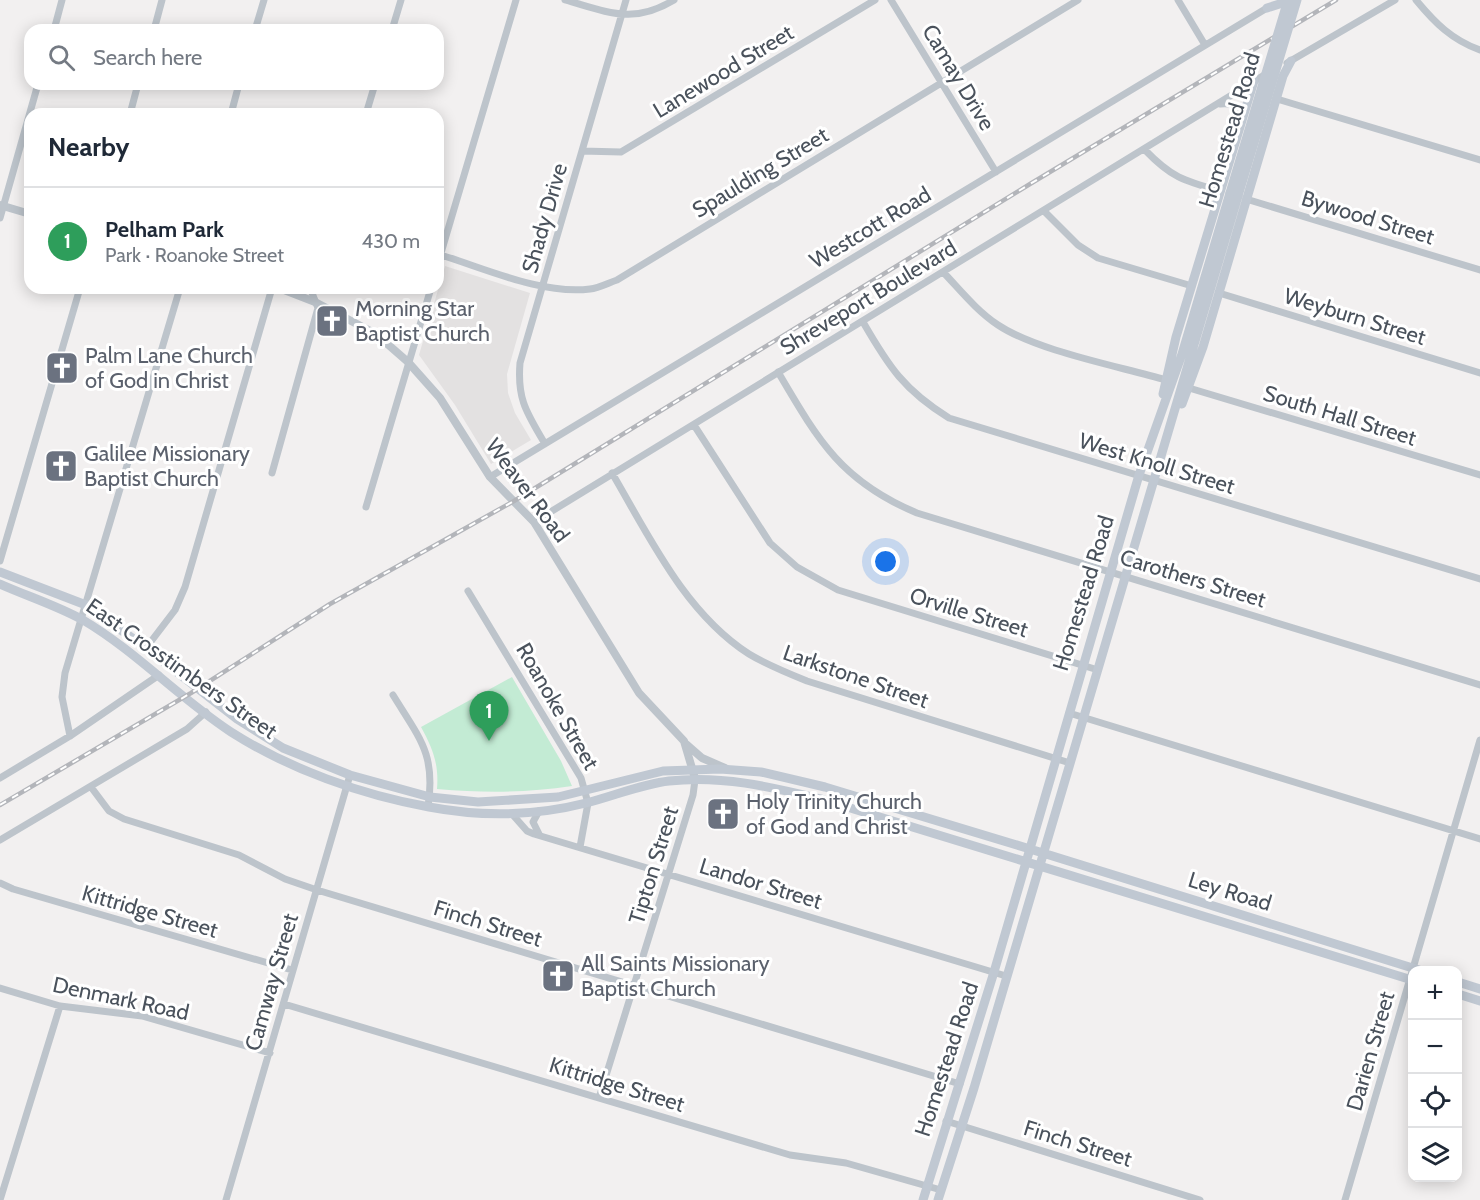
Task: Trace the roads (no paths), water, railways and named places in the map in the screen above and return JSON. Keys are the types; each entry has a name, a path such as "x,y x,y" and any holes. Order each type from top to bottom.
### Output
{"main road":[{"name":"Homestead Road","path":"940,1195 974,1088 1298,0"},
{"name":"Homestead Road","path":"923,1200 994,972 1082,664 1139,476 1238,196 1284,1"},
{"path":"1267,8 1284,1"},
{"path":"1169,434 1189,388 1219,293 1238,196 1276,99 1280,72 1291,61"},
{"path":"1156,429 1166,380 1192,286 1254,81"},
{"name":"East Crosstimbers Street","path":"0,572 86,606 146,648 246,725 283,748 350,775 430,797 478,802 526,801 558,797 663,771 694,775"},
{"name":"East Crosstimbers Street","path":"0,584 81,620 130,651 231,732 278,757 347,785 428,807 479,814 512,814 588,803 694,775"},
{"path":"694,775 729,770 760,772 853,796 1030,849"},
{"path":"694,775 758,784 849,807 1027,861"},
{"path":"849,807 853,796"},
{"name":"Ley Road","path":"1030,849 1408,968"},
{"name":"Ley Road","path":"1027,861 1408,979"},
{"path":"1173,906 1177,895"},
{"path":"1247,929 1251,918"},
{"path":"1316,951 1320,940"},
{"path":"1462,983 1480,989"},
{"path":"1462,995 1480,1000"}],"street":[{"path":"56,24 62,0"},
{"path":"156,24 162,0"},
{"path":"257,24 264,0"},
{"path":"394,24 401,0"},
{"path":"444,245 516,0"},
{"path":"565,0 622,16 650,13 674,0"},
{"name":"Shady Drive","path":"545,444 525,410 518,387 520,363 626,0"},
{"name":"Lanewood Street","path":"582,151 621,152 875,0"},
{"name":"Camay Drive","path":"891,0 996,172"},
{"name":"Spaulding Street","path":"444,256 542,286 564,290 593,289 617,280 1078,0"},
{"path":"1178,0 1205,45"},
{"path":"1291,61 1395,0"},
{"path":"1416,0 1438,26 1460,42 1480,50"},
{"name":"Westcott Road","path":"490,477 1267,8"},
{"name":"Shreveport Boulevard","path":"534,522 612,472 694,425 1044,212 1254,81 1280,72"},
{"path":"31,108 36,90"},
{"path":"131,108 136,90"},
{"path":"233,108 238,90"},
{"path":"368,108 373,90"},
{"path":"1276,99 1480,160"},
{"path":"1220,104 1236,106 1243,116"},
{"path":"0,218 24,131"},
{"path":"1145,150 1165,171 1180,180 1220,192"},
{"name":"Bywood Street","path":"1238,196 1480,270"},
{"path":"2,205 24,212"},
{"path":"1044,212 1078,246 1098,258 1192,286"},
{"path":"944,273 985,315 1001,327 1042,344 1166,380"},
{"name":"Weyburn Street","path":"1219,293 1480,373"},
{"path":"0,561 78,294"},
{"path":"70,736 62,697 65,673 178,294"},
{"path":"146,648 175,610 185,587 270,294"},
{"name":"Weaver Road","path":"294,294 315,302 376,334 408,362 440,398 490,477 534,522 639,693 684,741 694,775"},
{"path":"272,473 318,308 312,294"},
{"path":"366,507 428,294"},
{"name":"West Knoll Street","path":"862,322 885,360 908,389 949,418 1480,579"},
{"name":"Carothers Street","path":"778,372 809,424 837,462 867,488 917,513 1480,685"},
{"name":"South Hall Street","path":"1189,388 1480,476"},
{"name":"Orville Street","path":"694,425 770,543 797,567 838,590 1098,670"},
{"name":"Larkstone Street","path":"612,472 685,591 702,614 747,653 768,665 807,681 1070,763"},
{"name":"Roanoke Street","path":"468,591 581,778 588,803 580,847"},
{"path":"0,778 70,736 159,675"},
{"path":"393,695 428,751 432,774 428,807"},
{"path":"0,840 187,729 206,712"},
{"path":"1069,713 1480,839"},
{"name":"Darien Street","path":"1417,966 1480,740"},
{"path":"684,741 702,758 729,770"},
{"name":"Camway Street","path":"226,1200 350,775"},
{"name":"Tipton Street","path":"599,1098 693,795 694,775"},
{"name":"Finch Street","path":"91,787 109,811 124,819 239,855 285,879 317,890 960,1084"},
{"path":"538,834 533,822 539,811"},
{"name":"Landor Street","path":"512,814 527,831 1006,976"},
{"name":"Kittridge Street","path":"0,883 13,890 292,970"},
{"name":"Denmark Road","path":"0,988 60,1006 142,1016 270,1053"},
{"name":"Darien Street","path":"1346,1200 1408,990"},
{"name":"Kittridge Street","path":"284,1004 790,1155 846,1163 927,1186 940,1195"},
{"path":"0,1200 60,1006"},
{"name":"Finch Street","path":"946,1121 1200,1200"}],"railway":[{"path":"0,805 191,693 330,604 514,501 1030,184 1336,0"}],"place":[{"name":"Morning Star Baptist Church","path":"332,321"},
{"name":"Palm Lane Church of God in Christ","path":"62,368"},
{"name":"Galilee Missionary Baptist Church","path":"61,466"},
{"name":"Pelham Park","path":"489,741"},
{"name":"Holy Trinity Church of God and Christ","path":"723,814"},
{"name":"All Saints Missionary Baptist Church","path":"558,976"}]}
